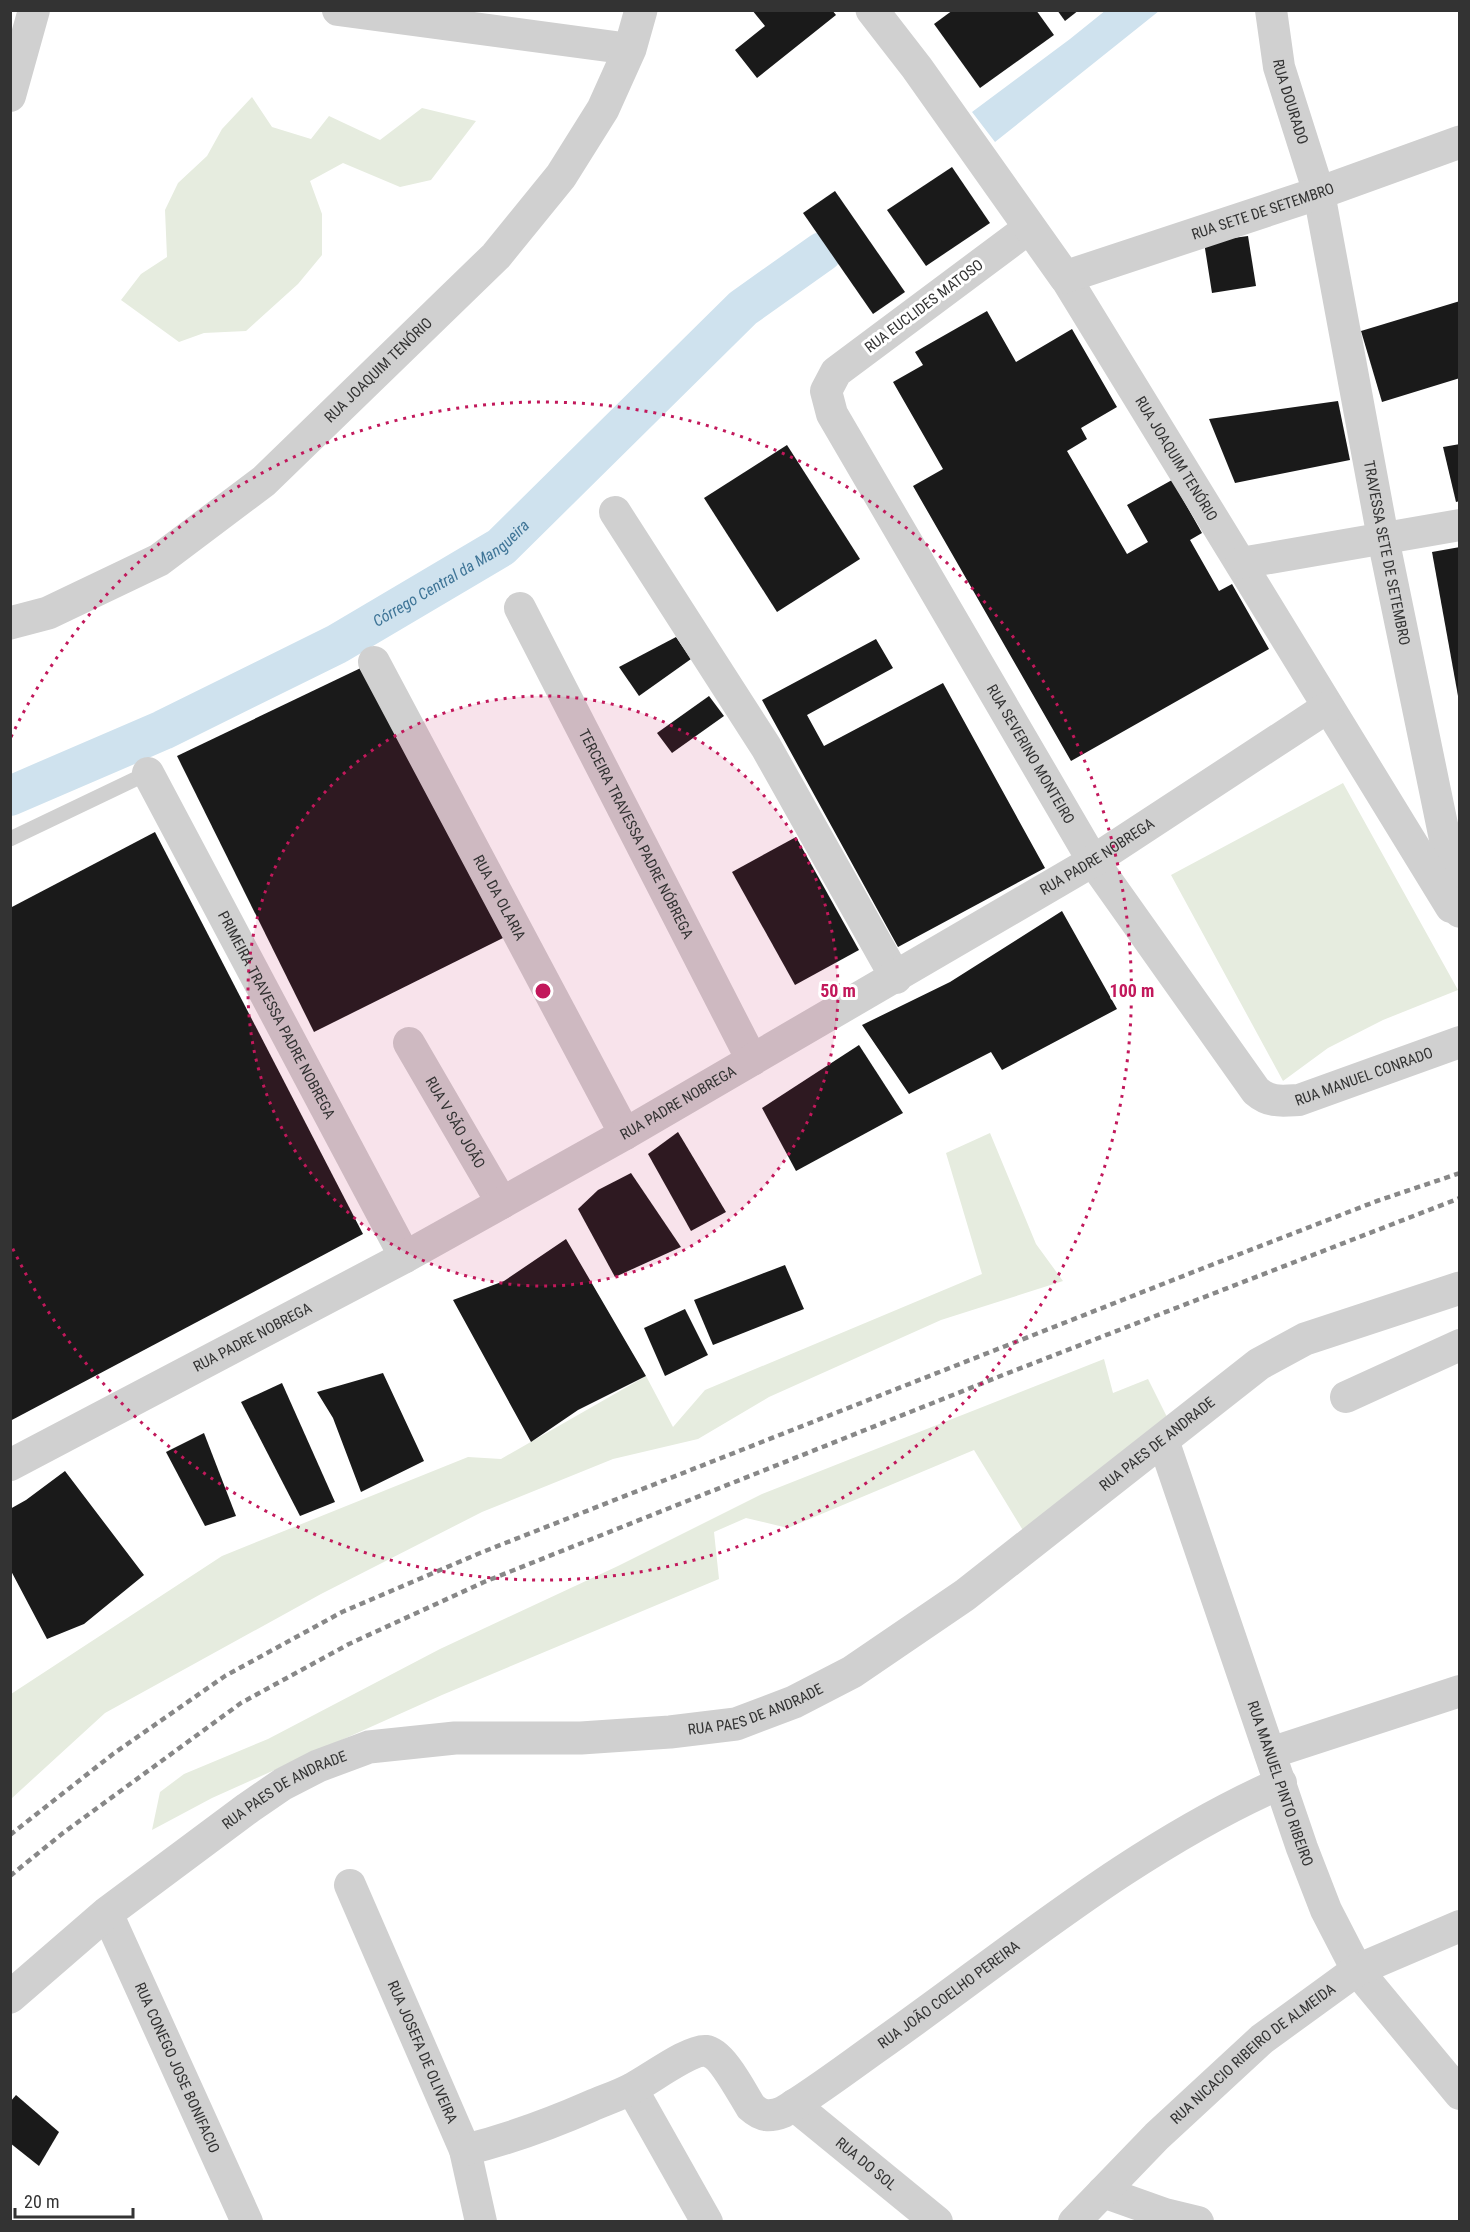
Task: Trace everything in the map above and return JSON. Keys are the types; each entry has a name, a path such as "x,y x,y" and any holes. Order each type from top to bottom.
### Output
{"street":[{"path":"10,96 34,10"},
{"path":"338,10 630,49"},
{"name":"RUA JOAQUIM TENÓRIO","path":"10,623 48,613 159,560 264,481 496,256 561,176 603,109 630,49 641,10"},
{"name":"RUA JOAQUIM TENÓRIO","path":"872,10 1065,277 1460,920"},
{"name":"RUA DOURADO","path":"1271,10 1279,68 1319,193"},
{"name":"RUA SETE DE SETEMBRO","path":"1065,277 1319,193 1460,142"},
{"name":"TRAVESSA SETE DE SETEMBRO","path":"1319,193 1383,538 1460,912"},
{"name":"RUA EUCLIDES MATOSO","path":"826,391 836,372 1029,228"},
{"name":"RUA SEVERINO MONTEIRO","path":"826,391 832,414 1093,861 1248,1082 1265,1099"},
{"path":"615,512 766,747 896,978"},
{"path":"1241,563 1460,525"},
{"name":"TERCEIRA TRAVESSA PADRE NÓBREGA","path":"520,608 752,1060"},
{"name":"RUA DA OLARIA","path":"374,662 625,1134"},
{"name":"RUA PADRE NOBREGA","path":"10,1465 405,1257 625,1134 1093,861 1328,707"},
{"name":"PRIMEIRA TRAVESSA PADRE NOBREGA","path":"148,773 405,1257"},
{"name":"RUA MANUEL CONRADO","path":"1265,1099 1278,1102 1299,1100 1460,1042"},
{"name":"RUA V SÃO JOÃO","path":"409,1043 502,1203"},
{"name":"RUA PAES DE ANDRADE","path":"10,1997 107,1913 248,1808 283,1784 318,1766 369,1747 455,1738 581,1738 670,1732 736,1724 794,1702 852,1672 965,1595 1259,1364 1305,1339 1460,1288"},
{"path":"1346,1397 1460,1345"},
{"name":"RUA MANUEL PINTO RIBEIRO","path":"1163,1440 1302,1848 1326,1910 1357,1970 1460,2094"},
{"path":"1270,1753 1460,1691"},
{"name":"RUA JOÃO COELHO PEREIRA","path":"632,2089 689,2056 706,2051 718,2057 758,2114 774,2116 794,2105 954,1993 1096,1889 1184,1831 1244,1799 1281,1783"},
{"name":"RUA JOSEFA DE OLIVEIRA","path":"350,1885 465,2150 481,2222"},
{"name":"RUA CONEGO JOSE BONIFACIO","path":"107,1913 247,2222"},
{"name":"RUA NICACIO RIBEIRO DE ALMEIDA","path":"1074,2222 1157,2136 1253,2047 1357,1970 1460,1926"},
{"path":"465,2150 501,2141 554,2122 632,2089 707,2222"},
{"name":"RUA DO SOL","path":"794,2105 937,2222"},
{"path":"1103,2192 1165,2214 1198,2222"}],"lane":[{"path":"10,839 148,773"}],"shaded area":[{"path":"252,97 272,127 311,139 329,116 380,140 422,108 476,121 431,180 400,187 343,163 310,181 322,214 322,255 298,284 246,331 204,333 179,342 121,300 141,274 167,257 165,210 178,183 207,156 222,129"},
{"path":"1343,783 1458,990 1383,1020 1328,1048 1283,1081 1171,875"},
{"path":"990,1133 1036,1244 1063,1281 941,1320 769,1397 698,1439 613,1459 482,1512 321,1594 105,1713 11,1799 11,1694 222,1556 468,1457 501,1459 646,1376 673,1427 705,1390 982,1274 946,1153"},
{"path":"1104,1359 1113,1393 1148,1379 1167,1417 1024,1532 974,1450 788,1528 746,1518 714,1532 719,1579 442,1695 212,1798 152,1830 160,1792 184,1774 268,1739 440,1649 618,1566 762,1494"}],"water":[{"path":"1106,10 1159,11 995,142 972,112"}],"building":[{"path":"752,10 832,10 836,15 757,78 735,50 765,26"},
{"path":"953,10 1036,10 1054,35 980,88 934,24"},
{"path":"1057,10 1079,10 1065,21"},
{"path":"952,167 990,223 926,266 887,210"},
{"path":"835,191 905,292 873,314 803,213"},
{"path":"1248,236 1256,286 1212,293 1204,242"},
{"path":"1460,301 1460,378 1382,402 1361,331"},
{"path":"987,311 1016,362 1072,329 1117,407 1081,428 1087,439 1067,451 1127,554 1148,542 1127,505 1172,480 1202,533 1190,540 1219,591 1232,584 1269,649 1071,761 913,486 943,469 893,382 923,365 915,352"},
{"path":"1338,401 1350,460 1235,483 1209,419"},
{"path":"1460,444 1460,501 1456,502 1443,447"},
{"path":"787,445 860,559 777,612 704,498"},
{"path":"1460,547 1460,696 1458,696 1432,552"},
{"path":"676,637 691,659 639,696 619,667"},
{"path":"876,639 893,668 807,715 824,746 943,683 1045,868 898,947 762,700"},
{"path":"367,665 509,935 314,1032 177,756"},
{"path":"709,696 724,716 672,753 657,733"},
{"path":"155,832 363,1234 10,1421 10,908"},
{"path":"796,837 859,950 795,985 732,872"},
{"path":"1062,911 1117,1009 1002,1070 991,1052 909,1094 862,1025 950,982"},
{"path":"859,1045 903,1113 796,1171 762,1108"},
{"path":"678,1132 726,1212 691,1231 648,1154"},
{"path":"631,1173 681,1247 615,1277 578,1209 598,1190"},
{"path":"566,1239 646,1376 578,1410 531,1442 453,1300 504,1281"},
{"path":"785,1265 804,1309 713,1345 694,1300"},
{"path":"685,1309 708,1355 665,1376 644,1328"},
{"path":"383,1373 424,1461 361,1492 333,1418 317,1392"},
{"path":"282,1383 335,1502 300,1516 241,1402"},
{"path":"204,1433 236,1516 205,1526 166,1452"},
{"path":"65,1471 144,1575 84,1624 47,1639 10,1569 10,1509"},
{"path":"16,2095 59,2132 39,2166 10,2143 10,2102"}],"waterway":[{"name":"Córrego Central da Mangueira","path":"10,796 163,730 337,644 501,547 743,308 822,252"}],"railway":[{"path":"10,1835 113,1754 225,1676 342,1612 480,1553 1201,1269 1377,1201 1460,1173"},
{"path":"10,1876 63,1833 241,1703 349,1644 484,1582 1003,1375 1460,1198"}]}
